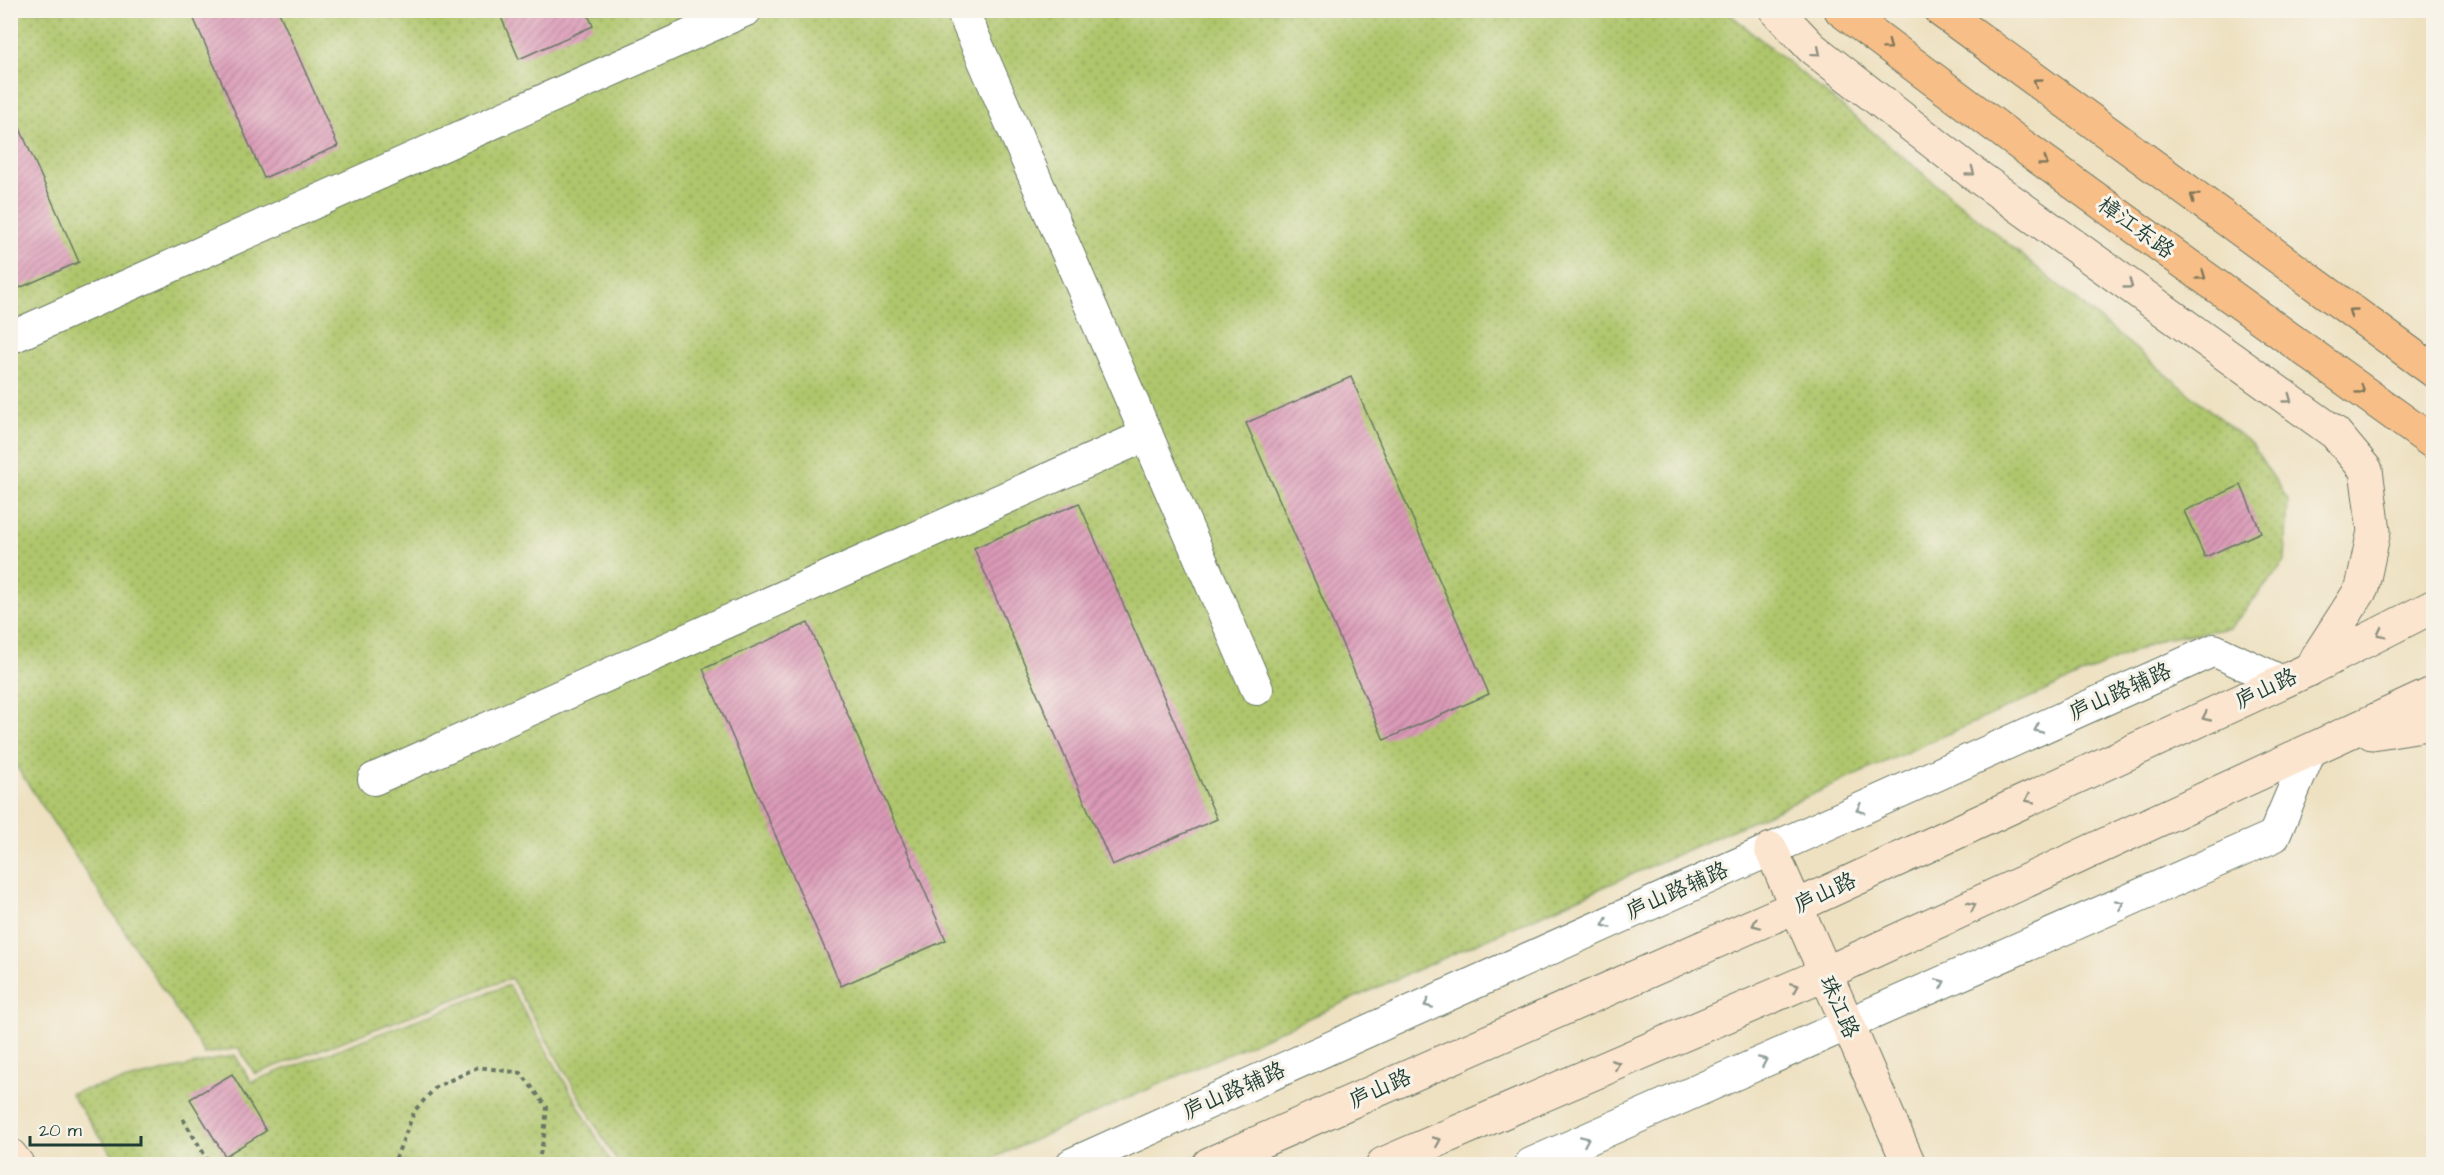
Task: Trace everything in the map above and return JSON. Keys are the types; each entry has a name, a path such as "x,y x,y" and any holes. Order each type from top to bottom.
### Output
{"main road":[{"path":"1776,10 1812,48 1970,171 2335,433 2360,462 2366,470 2374,531 2362,588 2295,676"},
{"name":"樟江东路","path":"1841,10 2013,139 2433,443"},
{"path":"1940,10 2433,371"},
{"name":"庐山路","path":"1209,1164 1795,907 2295,676 2433,606"},
{"path":"1383,1164 1824,974 2433,693"},
{"path":"2322,745 2433,723"},
{"name":"珠江路","path":"1770,849 1909,1164"},
{"path":"10,1155 17,1164"}],"street":[{"path":"10,338 746,10"},
{"path":"962,10 1257,689"},
{"path":"374,779 1147,435"},
{"name":"庐山路辅路","path":"1072,1164 2214,650 2295,676"},
{"path":"1531,1164 2274,836 2322,745"}],"path":[{"path":"388,1164 395,1160 415,1110 436,1087 478,1067 521,1073 547,1107 538,1164"},
{"path":"183,1119 210,1164"}],"green space":[{"path":"10,11 1726,11 2252,445 2288,500 2285,562 2230,628 2162,639 980,1164 618,1164 511,978 255,1074 239,1048 205,1054 11,758"},
{"path":"509,985 612,1164 119,1164 70,1093 235,1055 251,1082"}],"building":[{"path":"190,10 278,10 338,146 264,178"},
{"path":"498,10 586,10 593,26 519,59"},
{"path":"10,106 79,262 10,292"},
{"path":"1351,377 1489,694 1384,740 1246,423"},
{"path":"2241,485 2261,532 2205,557 2184,511"},
{"path":"1079,503 1217,819 1112,865 974,548"},
{"path":"808,623 946,940 841,986 703,669"},
{"path":"232,1074 266,1131 225,1156 190,1099"}]}
